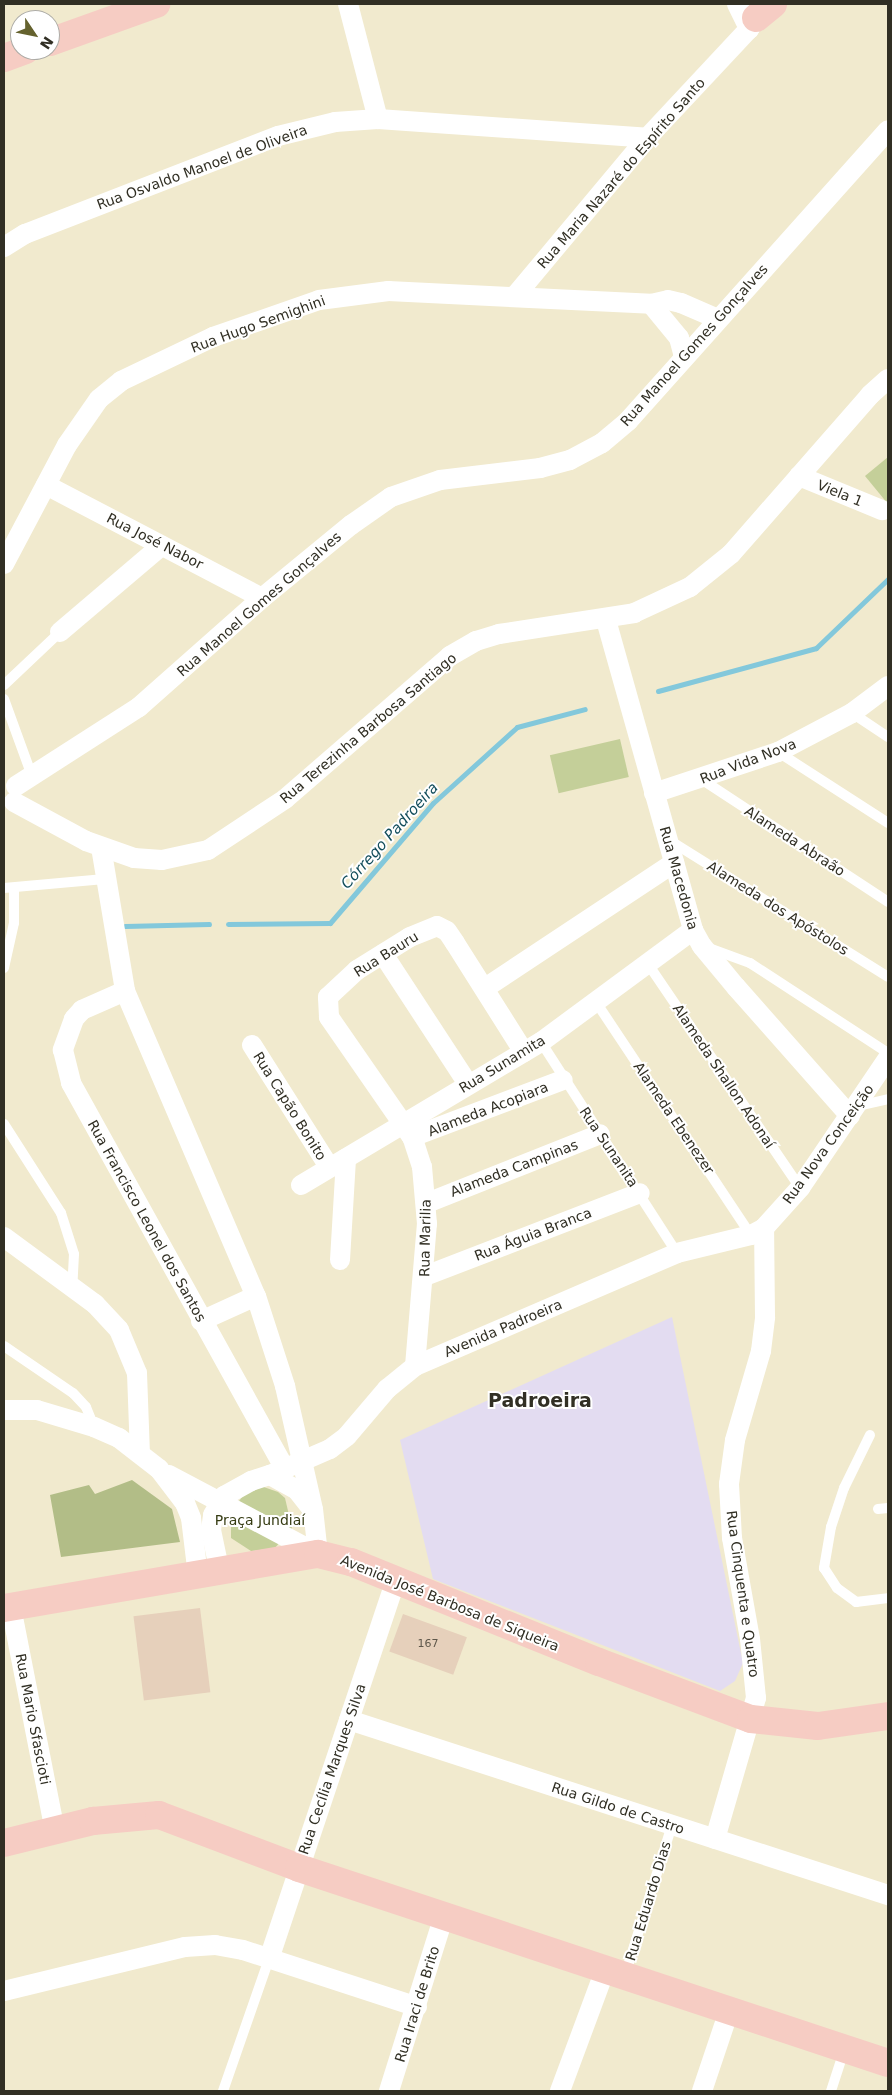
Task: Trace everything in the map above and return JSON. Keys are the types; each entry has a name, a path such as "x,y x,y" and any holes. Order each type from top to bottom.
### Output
{"main road":[{"path":"60,38 156,4"},
{"name":"Avenida José Barbosa de Siqueira","path":"8,1607 318,1554 351,1562 599,1662 751,1719 818,1726 888,1716"},
{"path":"4,1843 101,1820 159,1815 299,1868 888,2064"}],"street":[{"path":"348,4 378,119"},
{"name":"Rua Maria Nazaré do Espírito Santo","path":"515,296 647,138 756,12"},
{"name":"Rua Osvaldo Manoel de Oliveira","path":"4,247 34,230 278,136 335,122 378,119 647,138"},
{"name":"Rua Manoel Gomes Gonçalves","path":"14,790 140,707 262,598 351,525 391,497 440,480 548,466 570,460 602,443 628,421 888,130"},
{"name":"Rua Hugo Semighini","path":"4,564 82,418 99,399 121,381 213,337 319,300 352,294 388,291 651,304 668,300 681,303 718,319"},
{"path":"651,304 679,338 684,357"},
{"name":"Rua Terezinha Barbosa Santiago","path":"14,790 101,846 134,858 162,860 208,850 285,799 450,656 476,641 499,634 606,620 634,613 690,587 731,554 798,476 888,379"},
{"name":"Viela 1","path":"798,476 882,510"},
{"name":"Rua José Nabor","path":"46,485 262,598"},
{"path":"60,632 161,546"},
{"name":"Rua Macedonia","path":"606,620 697,938 853,1111"},
{"name":"Rua Vida Nova","path":"654,793 778,752 852,713 888,686"},
{"name":"Rua Francisco Leonel dos Santos","path":"101,846 125,991 256,1296 292,1418 286,1469"},
{"path":"484,988 674,863"},
{"name":"Rua Bauru","path":"329,1016 326,1005 335,988 410,937 437,926 447,931 484,988 532,1047"},
{"name":"Rua Sunamita","path":"301,1185 337,1162 407,1130 468,1084 532,1047 648,964 697,938"},
{"path":"383,954 468,1084"},
{"name":"Rua Francisco Leonel dos Santos","path":"125,991 82,1010 74,1019 63,1050 64,1064 71,1084 201,1321 286,1469 312,1509"},
{"name":"Rua Marilia","path":"329,1016 407,1130 422,1167 427,1203 425,1276 415,1366"},
{"name":"Rua Capão Bonito","path":"252,1045 337,1162"},
{"name":"Rua Nova Conceição","path":"758,1231 800,1188 888,1058"},
{"name":"Alameda Acopiara","path":"407,1130 563,1080"},
{"name":"Alameda Campinas","path":"427,1203 600,1134"},
{"path":"337,1162 340,1260"},
{"name":"Rua Águia Branca","path":"425,1276 640,1193"},
{"name":"Avenida Padroeira","path":"286,1469 347,1436 387,1389 415,1366 677,1253 758,1231"},
{"name":"Rua Cinquenta e Quatro","path":"715,1840 751,1719 756,1676 732,1538 729,1484 735,1440 761,1351 765,1317 758,1231"},
{"path":"4,1237 95,1304 119,1330 130,1352 137,1373 140,1453"},
{"path":"201,1321 256,1296"},
{"path":"4,1410 37,1410 94,1427 119,1438 159,1469 318,1554"},
{"path":"262,1427 292,1418"},
{"path":"159,1469 185,1503 209,1574"},
{"path":"209,1574 211,1530 218,1502 251,1481 286,1469 297,1490 312,1509 318,1554"},
{"name":"Rua Cecília Marques Silva","path":"269,1959 396,1580"},
{"name":"Rua Mario Sfascioti","path":"8,1607 55,1831"},
{"name":"Rua Gildo de Castro","path":"349,1720 888,1895"},
{"name":"Rua Iraci de Brito","path":"389,2091 444,1916"},
{"path":"4,1991 186,1947 215,1945 269,1959 417,2006"},
{"path":"560,2091 615,1973"},
{"path":"702,2091 729,2012"}],"lane":[{"path":"4,685 60,632"},
{"path":"4,699 14,790"},
{"path":"852,713 888,737"},
{"path":"778,752 888,823"},
{"name":"Alameda Abraão","path":"701,779 888,902"},
{"name":"Alameda dos Apóstolos","path":"668,839 888,977"},
{"path":"4,968 14,923 9,888 105,879"},
{"path":"697,938 750,963 888,1053"},
{"name":"Alameda Shallon Adonaí","path":"648,964 800,1188"},
{"name":"Alameda Ebenezer","path":"596,1002 758,1231"},
{"name":"Rua Sunanita","path":"532,1047 563,1080 640,1193 677,1253"},
{"path":"853,1111 888,1099"},
{"path":"4,1124 60,1213 74,1254 72,1287"},
{"path":"4,1346 72,1393 86,1406 94,1427"},
{"path":"870,1435 833,1519 824,1568 837,1588 856,1602 888,1598"},
{"name":"Rua Eduardo Dias","path":"615,1973 672,1825"},
{"path":"223,2091 269,1959"},
{"path":"831,2091 845,2050"}],"shaded area":[{"path":"672,1317 743,1663 735,1681 720,1691 433,1579 400,1440"}],"green space":[{"path":"888,457 888,504 865,476"},
{"path":"620,739 629,777 559,793 550,755"},
{"path":"132,1480 172,1509 180,1542 61,1557 50,1495 89,1485 95,1494"},
{"name":"Praça Jundiaí","path":"258,1485 278,1492 285,1498 292,1528 275,1548 251,1551 231,1538 231,1512 242,1497"}],"building":[{"path":"200,1608 210,1692 144,1701 133,1616"},
{"path":"403,1614 467,1637 453,1675 389,1652"}],"waterway":[{"name":"Córrego Padroeira","path":"658,691 816,648 888,579"},
{"name":"Córrego Padroeira","path":"228,924 330,923 433,803 517,727 585,709"},
{"name":"Córrego Padroeira","path":"125,926 209,924"}],"district":[{"name":"Padroeira","path":"540,1401"}]}
